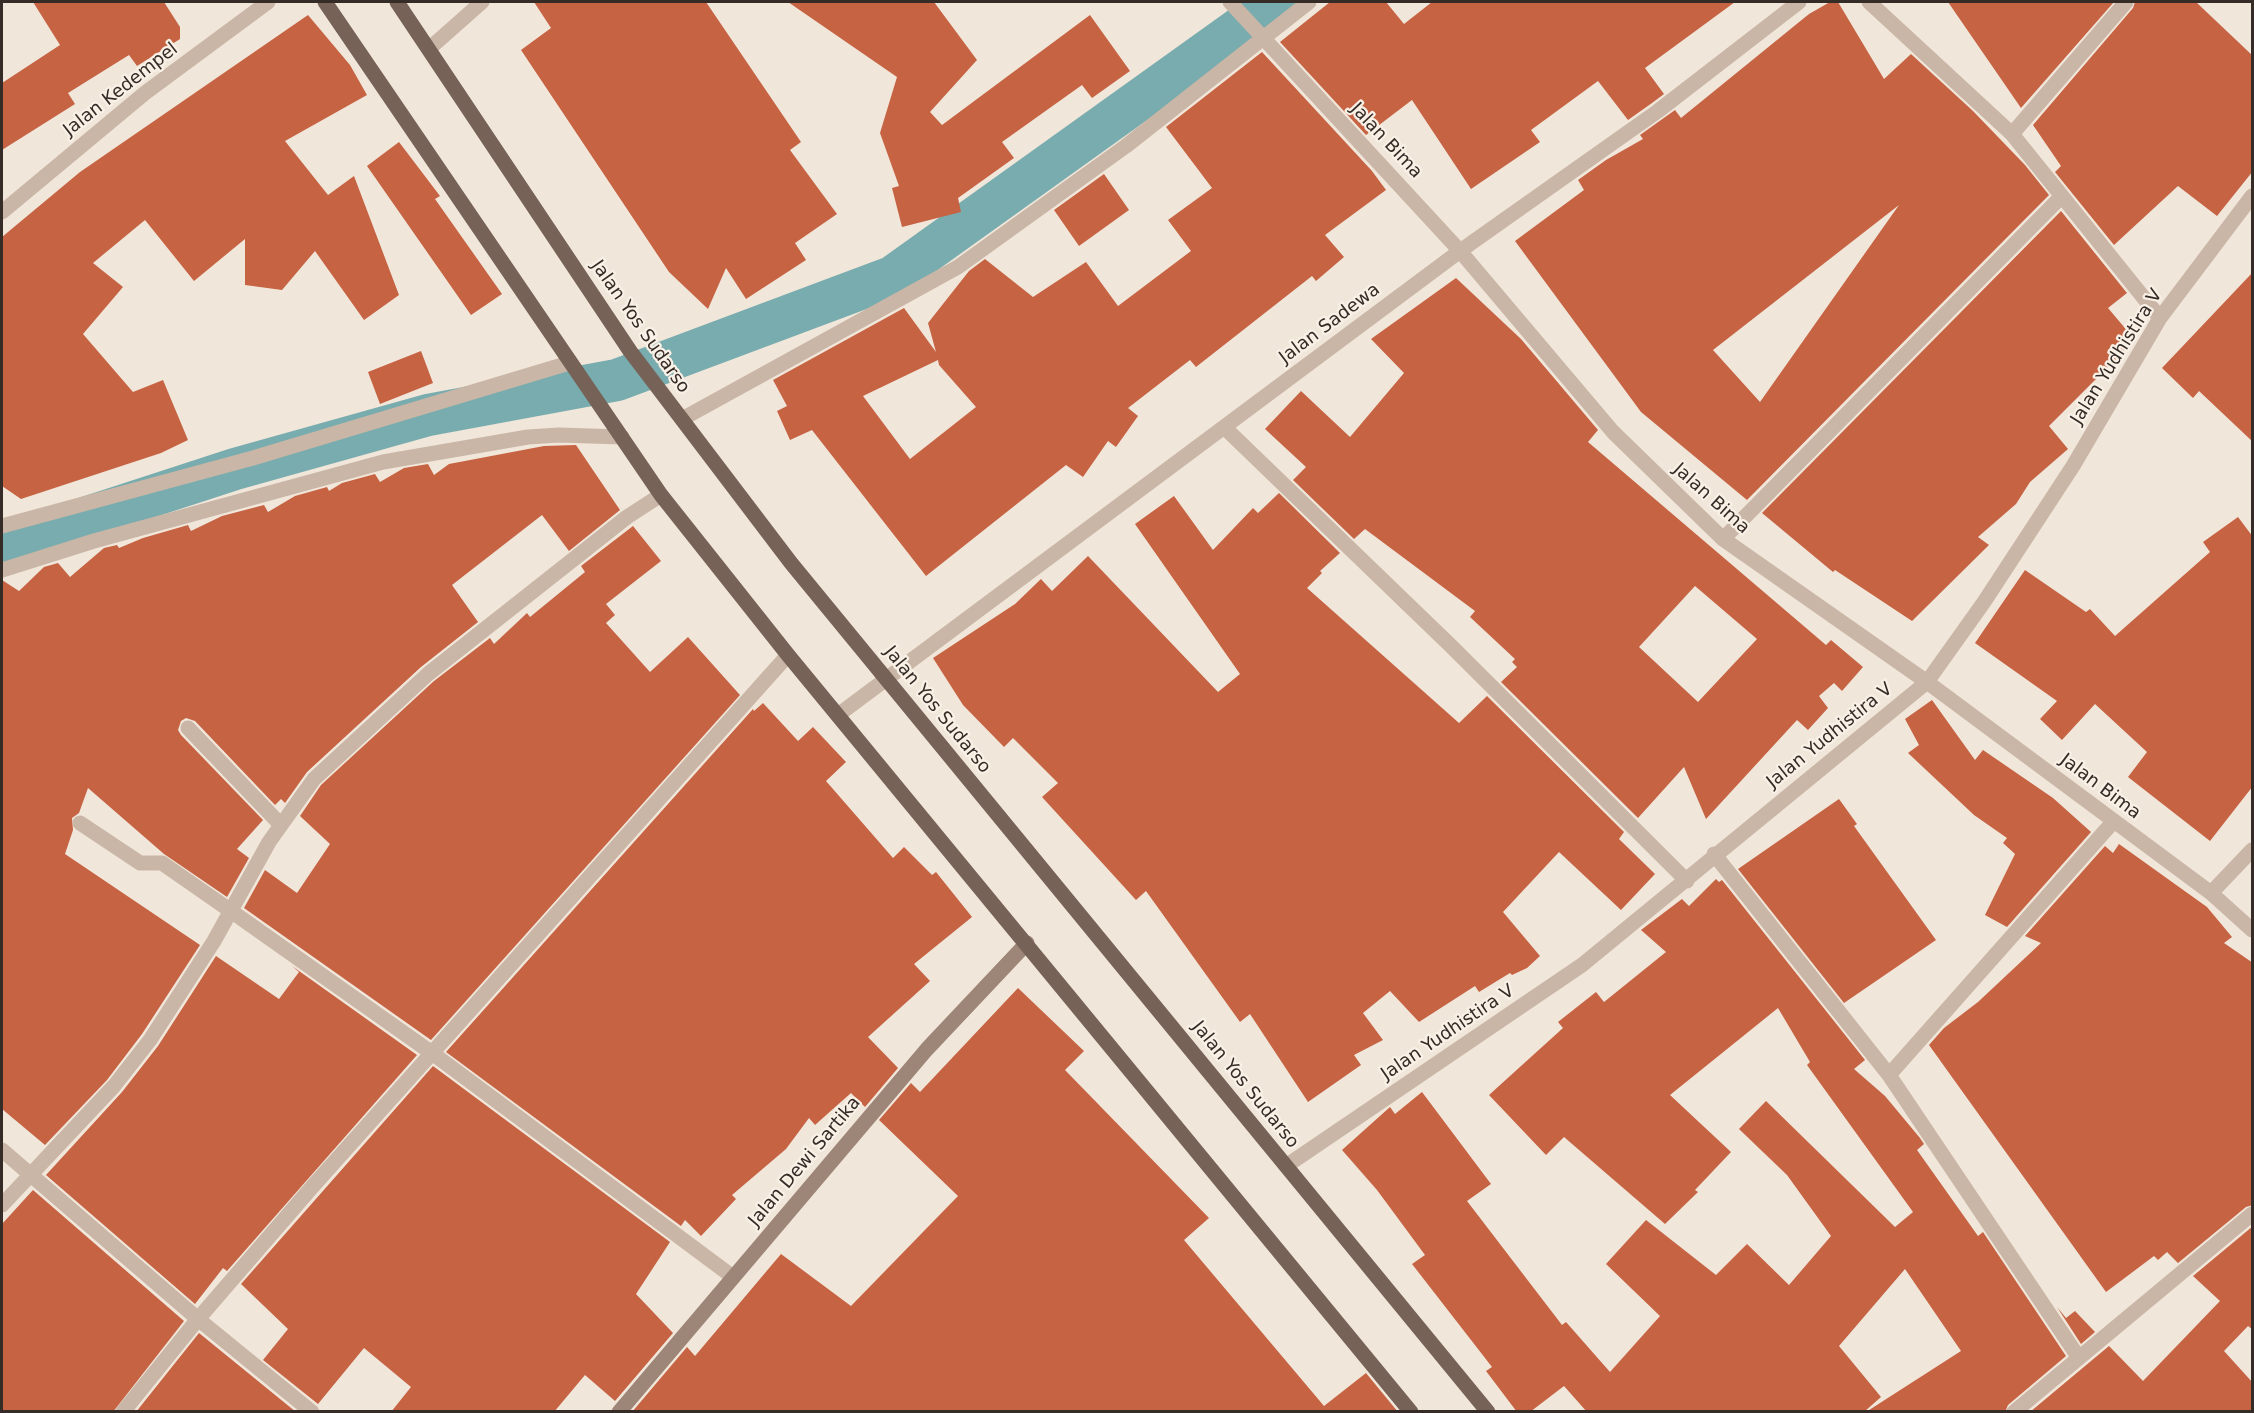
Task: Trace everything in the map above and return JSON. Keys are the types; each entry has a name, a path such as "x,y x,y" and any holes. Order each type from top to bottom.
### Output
{"main road":[{"path":"326,2 570,365 661,495 788,655 1411,1412"},
{"name":"Jalan Yos Sudarso","path":"397,2 430,48 630,351 791,563 1488,1412"},
{"name":"Jalan Dewi Sartika","path":"620,1412 927,1049 1027,943"}],"street":[{"name":"Jalan Kedempel","path":"2,212 145,93 268,2"},
{"path":"430,48 482,2"},
{"path":"682,419 958,267 1126,146 1260,34 1309,2"},
{"name":"Jalan Sadewa","path":"838,715 1461,251 1658,111 1799,2"},
{"path":"1869,2 2012,134 2160,318"},
{"path":"2012,134 2126,2"},
{"name":"Jalan Bima","path":"1232,3 1461,251 1613,432 1723,539 1927,682 2211,893 2253,930"},
{"name":"Jalan Yudhistira V","path":"1286,1166 1582,965 1687,881 1714,854 1927,682 1984,602 2073,466 2160,318 2253,196"},
{"path":"1723,539 2061,197"},
{"path":"2,526 253,458 570,365"},
{"path":"1225,428 1451,646 1687,881"},
{"path":"2,570 94,541 383,462 528,437 619,432"},
{"path":"2,1205 114,1086 136,1059 231,911 280,824 314,779 428,674 627,517 661,495"},
{"path":"123,1412 198,1319 788,655"},
{"path":"188,728 280,824"},
{"path":"1889,1076 2113,822"},
{"path":"80,823 140,863 162,863 432,1053 733,1277"},
{"path":"2211,893 2253,850"},
{"path":"1714,854 1889,1076 2079,1358"},
{"path":"2,1150 198,1319 312,1412"},
{"path":"2014,1412 2253,1214"}],"building":[{"path":"33,2 164,2 180,27 180,39 137,66 129,55 68,93 75,104 2,150 2,83 60,45"},
{"path":"534,2 706,2 801,142 790,150 837,214 795,243 806,260 746,299 726,268 708,309 669,272 521,50 551,28"},
{"path":"788,2 934,2 977,60 930,112 942,125 1090,15 1130,71 1092,98 1082,85 1002,142 1014,158 958,198 961,212 902,227 892,188 899,186 880,133 897,77"},
{"path":"1330,2 1386,2 1404,24 1432,2 1735,2 1645,68 1664,94 1628,120 1598,81 1531,130 1540,142 1471,189 1412,100 1366,135 1280,42"},
{"path":"1830,2 1838,2 1884,79 1911,54 1973,111 2025,165 2049,195 1747,500 1641,412 1515,241 1584,190 1578,180 1606,160 1643,139 1640,135 1675,110 1681,118 1809,14","holes":["1899,205 1760,402 1713,350"]},
{"path":"1948,2 2114,2 2021,108"},
{"path":"2135,2 2196,2 2253,56 2253,171 2217,216 2178,186 2114,245 2055,172 2061,166 2033,125 2133,8"},
{"path":"308,15 350,65 367,95 285,141 328,195 354,176 399,295 364,320 315,251 282,290 245,285 245,239 194,281 145,220 93,263 123,287 83,334 133,392 163,380 188,440 161,453 21,499 2,486 2,237 80,172"},
{"path":"1262,52 1372,171 1386,190 1325,235 1344,257 1316,281 1312,276 1196,367 1190,360 1128,408 1138,416 1116,447 1108,441 1083,477 1066,465 926,576 812,430 790,440 777,411 787,406 773,380 904,308 936,352 928,323 969,271 985,259 1033,297 1086,262 1118,306 1191,251 1168,220 1212,188 1166,127","holes":["938,360 939,365 976,407 910,459 863,396"]},
{"path":"399,142 440,196 435,199 502,294 471,315 367,166"},
{"path":"1104,174 1129,210 1079,246 1054,210"},
{"path":"2061,211 2127,293 2108,308 2135,340 2049,426 2068,449 2030,482 2016,504 1978,537 1989,545 1912,621 1835,570 1833,572 1762,513"},
{"path":"2253,272 2253,442 2199,391 2193,398 2162,368"},
{"path":"1456,278 1521,339 1598,430 1588,442 1826,645 1831,640 1863,667 1842,691 1834,683 1819,696 1828,708 1808,730 1797,720 1706,819 1684,767 1638,818 1501,682 1517,667 1512,662 1515,659 1470,617 1475,611 1365,529 1354,539 1293,480 1306,467 1265,429 1301,391 1350,437 1404,373 1371,339","holes":["1695,586 1757,639 1698,702 1639,647"]},
{"path":"421,351 433,383 380,404 368,372"},
{"path":"576,445 620,510 569,551 542,515 452,585 478,622 421,667 307,772 285,803 281,799 275,805 195,721 186,718 181,721 178,730 181,735 263,820 237,849 249,858 227,897 164,854 88,788 79,813 72,818 73,830 65,854 200,945 142,1034 107,1080 45,1145 2,1109 2,580 19,591 44,567 58,563 70,577 104,548 117,545 119,548 143,538 188,525 191,531 222,516 264,505 268,512 295,496 327,487 329,491 342,483 375,474 380,482 404,468 428,464 434,475 449,464 544,446"},
{"path":"1279,493 1340,553 1320,571 1322,573 1307,588 1459,723 1487,696 1624,832 1619,839 1655,874 1621,910 1559,852 1503,912 1540,956 1527,968 1512,975 1510,973 1479,992 1475,986 1419,1022 1390,991 1363,1013 1383,1040 1354,1055 1361,1065 1308,1102 1250,1014 1240,1022 1146,891 1136,900 1042,797 1058,783 1013,738 1004,747 963,705 933,658 1015,604 1041,579 1052,591 1088,556 1218,692 1240,674 1135,524 1174,496 1213,550 1253,508 1258,513"},
{"path":"2238,517 2253,537 2253,786 2210,841 2128,777 2147,752 2095,704 2062,740 2040,719 2057,701 1975,643 2025,570 2086,612 2090,609 2115,636 2210,552 2203,542"},
{"path":"633,526 661,561 606,604 615,615 606,623 650,672 688,637 740,695 431,1040 244,908 265,870 297,893 330,844 300,816 321,785 434,681 490,638 494,644 527,613 530,617 585,572 581,566"},
{"path":"1932,700 1975,760 1983,750 2053,798 2091,832 2007,927 1985,915 2015,854 2003,843 2007,838 1974,815 1908,753 1919,745 1905,719"},
{"path":"763,703 798,741 813,727 846,762 826,781 893,858 904,847 932,875 936,872 972,917 914,964 930,981 868,1037 898,1068 865,1107 851,1093 815,1125 809,1118 786,1149 732,1195 736,1199 701,1236 685,1220 681,1226 446,1052 753,709 754,711"},
{"path":"1839,799 1857,824 1854,826 1936,940 1844,1003 1738,869"},
{"path":"2119,844 2207,907 2232,937 2224,943 2253,963 2253,1205 2246,1207 2178,1263 2167,1252 2158,1260 2154,1256 2106,1292 1929,1045 1944,1028 1978,1002 2041,943 2025,936 2105,846 2113,853"},
{"path":"1716,879 1719,882 1722,880 1865,1060 1854,1069 1885,1096 1920,1138 1924,1144 1917,1150 1978,1236 1983,1232 2066,1356 2008,1405 2005,1412 1866,1412 1961,1351 1905,1269 1839,1346 1881,1397 1864,1412 1587,1412 1564,1386 1530,1412 1517,1412 1486,1371 1492,1367 1412,1264 1425,1255 1377,1190 1342,1150 1390,1107 1395,1114 1422,1092 1491,1184 1467,1201 1562,1325 1566,1322 1610,1372 1660,1316 1606,1264 1646,1220 1716,1275 1747,1244 1789,1285 1831,1236 1787,1175 1739,1129 1766,1101 1895,1227 1913,1212 1807,1065 1810,1062 1778,1008 1670,1095 1731,1152 1695,1190 1698,1192 1665,1224 1564,1137 1546,1155 1489,1095 1563,1028 1558,1022 1596,992 1604,1002 1666,952 1641,930 1682,899 1689,906"},
{"path":"216,956 279,999 299,972 292,966 417,1055 227,1271 223,1268 195,1304 46,1175 122,1092 158,1046"},
{"path":"1018,988 1084,1051 1065,1070 1209,1218 1184,1240 1324,1406 1366,1373 1398,1412 632,1412 687,1347 695,1356 781,1254 851,1306 958,1196 879,1120 911,1083 920,1092"},
{"path":"433,1066 670,1242 636,1294 673,1333 615,1401 585,1375 554,1412 391,1412 411,1387 364,1348 318,1404 263,1360 288,1329 241,1284"},
{"path":"33,1190 184,1321 113,1412 2,1412 2,1224"},
{"path":"2253,1226 2253,1330 2248,1326 2224,1351 2253,1383 2253,1412 2030,1412 2109,1346 2143,1381 2220,1301 2193,1276"},
{"path":"2057,1307 2066,1318 2075,1311 2095,1332 2081,1344"},
{"path":"199,1333 296,1412 136,1412"}],"waterway":[{"path":"2,545 235,469 428,415 617,380 892,277 1276,2"}]}
